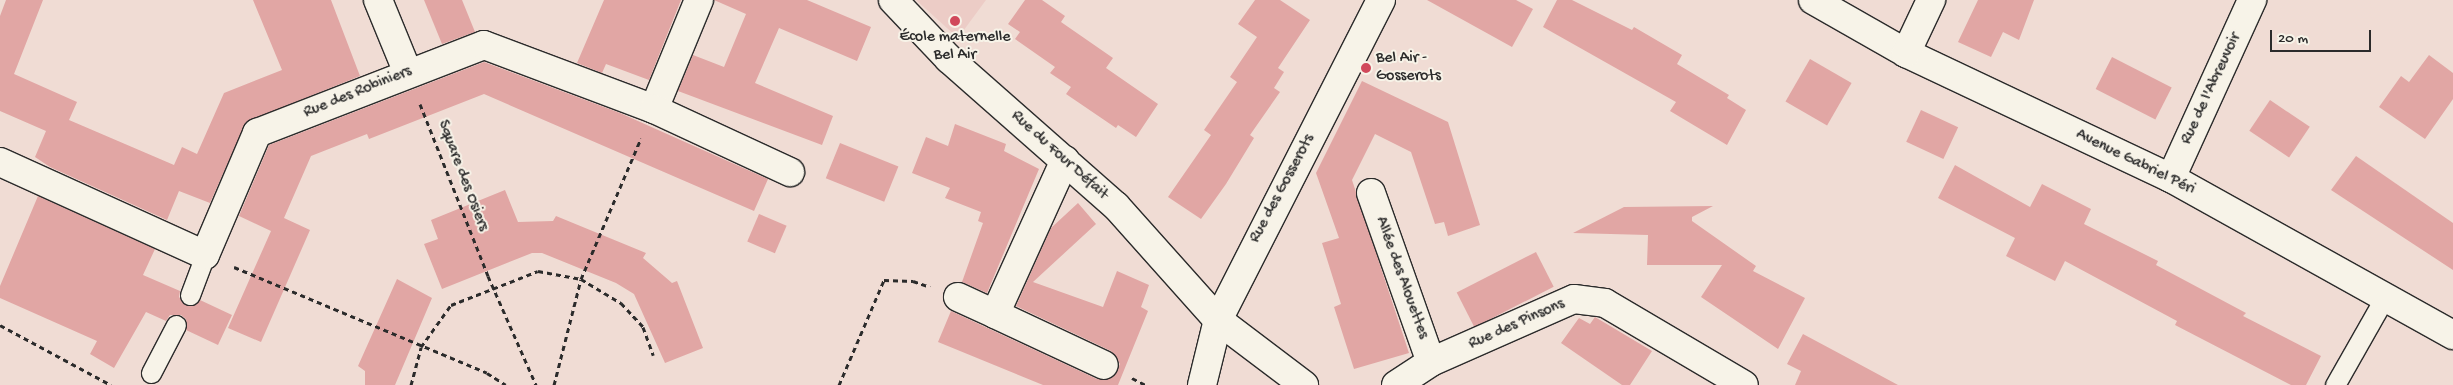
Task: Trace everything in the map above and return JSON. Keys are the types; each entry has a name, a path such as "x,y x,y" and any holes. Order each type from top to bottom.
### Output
{"street":[{"path":"378,0 408,73"},
{"path":"654,110 700,0"},
{"name":"Rue du Four Défait","path":"893,0 948,59 1116,206 1218,320"},
{"name":"Rue des Gosserots","path":"1202,385 1218,320 1381,0"},
{"name":"Avenue Gabriel Péri","path":"1813,0 1906,53 2171,178 2453,334"},
{"path":"1906,53 1931,0"},
{"name":"Rue de l'Abreuvoir","path":"2171,178 2252,0"},
{"name":"Rue des Robiniers","path":"205,255 257,133 484,45 654,110 790,172"},
{"path":"995,314 1065,160"},
{"path":"0,162 205,255"},
{"name":"Allée des Alouettes","path":"1371,193 1431,362"},
{"path":"958,297 1104,365"},
{"name":"Rue des Pinsons","path":"1396,385 1431,362 1574,299 1606,303 1710,377 1744,385"},
{"path":"1218,320 1304,385"}],"lane":[{"path":"190,296 205,255"},
{"path":"2335,385 2385,297"},
{"path":"152,373 176,325"}],"path":[{"name":"Square des Osiers","path":"408,73 494,288 536,385"},
{"path":"554,385 581,279 654,110"},
{"path":"205,255 362,318 421,347 487,373 506,385"},
{"path":"411,385 421,347 451,305 538,271 581,279 622,303 643,327 653,355"},
{"path":"839,385 884,280 913,280 958,297"},
{"path":"0,326 111,385"}],"shaded area":[{"name":"École maternelle Bel Air","path":"916,0 986,0 958,38"}],"building":[{"path":"6,0 43,0 14,74 77,102 69,120 174,165 182,147 197,154 224,93 282,70 253,0 331,0 360,76 246,122 210,203 179,191 167,220 50,167 35,157 46,131 0,111 0,16"},
{"path":"424,0 462,0 475,32 442,44"},
{"path":"604,0 681,0 649,80 606,64 602,73 577,63"},
{"path":"714,0 807,0 871,27 857,61 779,28 755,83 833,116 822,145 678,91 693,55 724,67 746,14"},
{"path":"1025,0 1042,0 1065,16 1061,22 1113,58 1106,68 1158,104 1136,137 1118,125 1116,128 1066,94 1071,87 1050,73 1055,67 1015,39 1020,32 1008,24"},
{"path":"1255,0 1280,0 1310,20 1278,68 1284,72 1274,88 1280,92 1250,135 1254,138 1226,184 1201,219 1168,197 1211,135 1204,130 1237,82 1230,77 1257,37 1238,24"},
{"path":"1427,0 1516,0 1533,9 1512,47"},
{"path":"1557,0 1572,0 1632,30 1634,27 1682,55 1677,64 1729,95 1727,98 1746,110 1727,145 1670,111 1676,102 1543,27"},
{"path":"1978,0 2034,0 2019,40 2003,32 1991,57 1958,42"},
{"path":"2429,55 2453,73 2453,99 2425,139 2379,107 2401,76 2409,82"},
{"path":"2112,57 2172,87 2155,119 2096,89"},
{"path":"1810,59 1852,83 1827,125 1786,101"},
{"path":"484,62 620,113 768,179 754,211 484,94 369,139 367,134 311,156 284,218 310,230 261,342 228,328 271,231 239,216 269,145"},
{"path":"1362,81 1448,122 1480,225 1448,236 1444,222 1435,224 1411,152 1375,134 1352,180 1409,353 1354,369 1334,307 1341,304 1322,243 1339,238 1316,173"},
{"path":"2270,100 2310,127 2289,158 2249,131"},
{"path":"1921,110 1958,127 1943,159 1906,142"},
{"path":"955,124 1006,144 1004,151 1039,169 987,293 962,282 983,223 978,221 981,212 945,198 950,188 912,173 926,137 948,146"},
{"path":"840,143 898,167 884,202 826,178"},
{"path":"2356,156 2453,223 2453,270 2331,190"},
{"path":"1955,165 2030,207 2042,184 2091,209 2084,224 2158,261 2156,265 2246,313 2243,316 2321,356 2306,385 2291,385 2175,325 2177,321 2065,261 2055,281 2006,256 2015,238 1938,198"},
{"path":"505,190 518,222 553,221 556,216 646,253 643,258 672,283 677,281 703,348 665,363 634,294 616,283 542,253 532,253 442,289 424,244 438,239 431,220"},
{"path":"38,196 155,249 143,275 180,291 179,297 186,305 192,306 200,300 232,315 218,345 186,330 186,319 181,315 170,315 166,321 146,312 114,368 90,354 97,341 0,298 0,286"},
{"path":"1078,203 1096,224 1033,282 1103,307 1117,271 1149,285 1141,307 1148,311 1118,385 1043,385 938,342 951,311 1097,379 1113,377 1120,364 1111,351 1016,306 1051,228"},
{"path":"1713,206 1692,217 1692,221 1756,266 1753,271 1805,298 1778,349 1701,297 1722,265 1647,265 1648,235 1573,233 1624,207"},
{"path":"759,214 787,226 775,253 747,242"},
{"path":"1536,252 1554,287 1474,327 1457,292"},
{"path":"397,279 432,298 395,385 365,385 365,371 358,366"},
{"path":"1595,317 1652,351 1630,385 1622,385 1561,343 1579,318 1590,324"},
{"path":"1803,334 1898,385 1795,385 1801,371 1787,364"}],"place":[{"name":"École maternelle Bel Air","path":"955,21"},
{"name":"Bel Air - Gosserots","path":"1366,68"}]}
